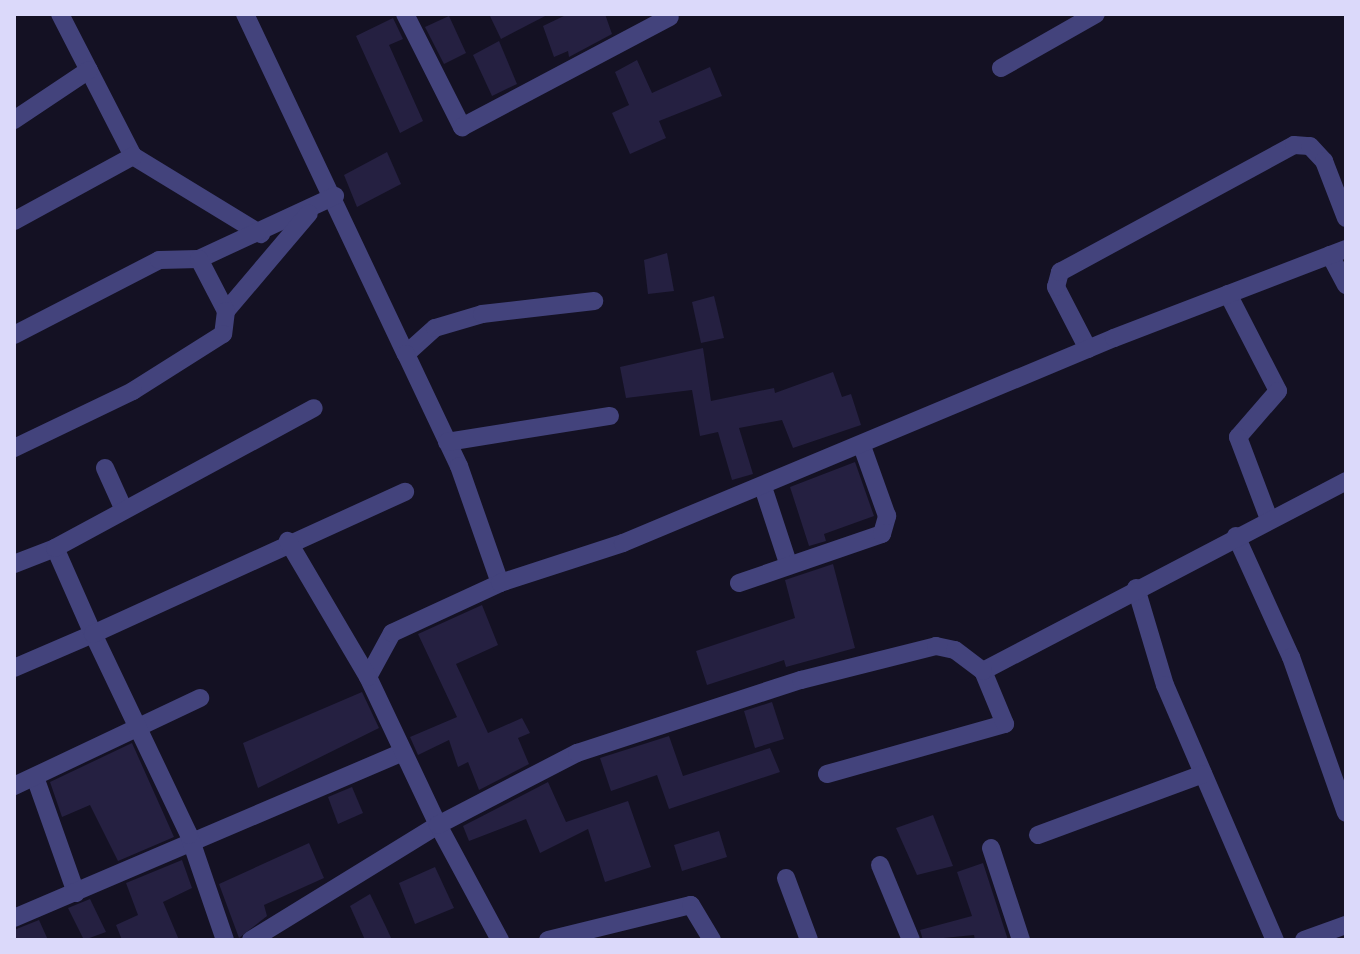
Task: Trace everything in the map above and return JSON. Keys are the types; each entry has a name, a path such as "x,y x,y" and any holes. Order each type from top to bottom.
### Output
{"street":[{"path":"60,14 133,156 261,234"},
{"path":"245,14 335,196 447,442 500,583"},
{"path":"405,14 462,127 670,17"},
{"path":"1001,68 1096,14"},
{"path":"14,120 89,70"},
{"path":"1088,349 1056,287 1060,272 1294,145 1310,146 1324,161 1346,218"},
{"path":"16,215 133,156"},
{"path":"14,335 159,260 199,259 261,234 335,196"},
{"path":"14,448 133,391 223,334 226,311 313,208"},
{"path":"368,677 392,633 500,583 623,543 862,446 1088,349 1338,252 1346,285"},
{"path":"199,259 226,311"},
{"path":"1228,294 1278,391 1238,437 1269,519"},
{"path":"406,354 435,328 482,314 594,301"},
{"path":"14,564 55,548 314,408"},
{"path":"447,442 610,416"},
{"path":"739,583 788,563 882,534 887,516 862,446"},
{"path":"105,468 124,510"},
{"path":"983,671 1236,536 1345,484"},
{"path":"763,487 788,563"},
{"path":"14,668 288,541 405,492"},
{"path":"1236,536 1291,657 1346,813"},
{"path":"288,541 368,677 401,753 500,940"},
{"path":"55,548 192,845 225,940"},
{"path":"1136,588 1165,685 1275,940"},
{"path":"251,940 438,825 577,753 801,680 936,646 955,650 983,671 1005,724 827,774"},
{"path":"14,786 200,698"},
{"path":"14,918 192,845 401,753"},
{"path":"1038,835 1203,774"},
{"path":"35,777 76,893"},
{"path":"991,848 1021,940"},
{"path":"880,865 911,940"},
{"path":"786,878 809,940"},
{"path":"548,940 691,905 712,940"},
{"path":"1304,940 1346,925"}],"building":[{"path":"489,14 549,14 501,39"},
{"path":"568,14 605,14 612,34 569,57 568,51 554,57 543,26"},
{"path":"449,16 466,53 444,64 425,27"},
{"path":"393,18 403,39 389,45 423,121 400,133 356,36"},
{"path":"499,41 517,84 492,96 473,55"},
{"path":"637,60 652,93 710,67 722,96 659,121 666,138 630,154 612,113 629,105 615,72"},
{"path":"387,152 401,184 357,207 344,175"},
{"path":"667,253 674,291 648,294 644,260"},
{"path":"714,296 724,338 701,343 692,302"},
{"path":"703,348 711,401 774,388 775,393 833,372 842,397 851,394 861,425 793,448 782,420 739,428 753,474 732,480 718,432 700,436 692,390 626,398 620,367"},
{"path":"855,462 874,516 824,534 826,541 809,546 790,487"},
{"path":"833,564 855,648 786,667 784,660 707,685 696,651 795,618 785,580"},
{"path":"482,605 498,645 456,664 488,733 522,718 530,733 518,738 529,764 479,790 468,762 458,767 449,740 418,755 410,737 457,717 418,634"},
{"path":"362,692 379,728 258,788 243,743"},
{"path":"772,702 784,739 755,748 744,711"},
{"path":"669,736 683,776 770,748 780,772 669,809 657,775 611,791 600,758"},
{"path":"132,743 174,837 118,861 90,805 62,817 50,782"},
{"path":"548,782 566,822 628,801 651,867 605,882 588,829 540,853 526,819 469,841 463,826"},
{"path":"352,787 363,813 338,824 328,797"},
{"path":"933,815 953,866 917,875 896,828"},
{"path":"719,831 727,857 682,871 674,845"},
{"path":"309,843 324,878 264,905 267,916 239,938 219,884"},
{"path":"182,860 192,888 163,902 179,940 122,940 116,925 138,915 126,883"},
{"path":"983,863 1008,940 975,940 974,935 923,940 920,930 972,916 957,872"},
{"path":"435,867 454,908 415,924 399,883"},
{"path":"370,894 392,940 365,940 350,906"},
{"path":"90,899 106,932 84,940 68,908"},
{"path":"39,920 48,940 14,940 14,930"}]}
